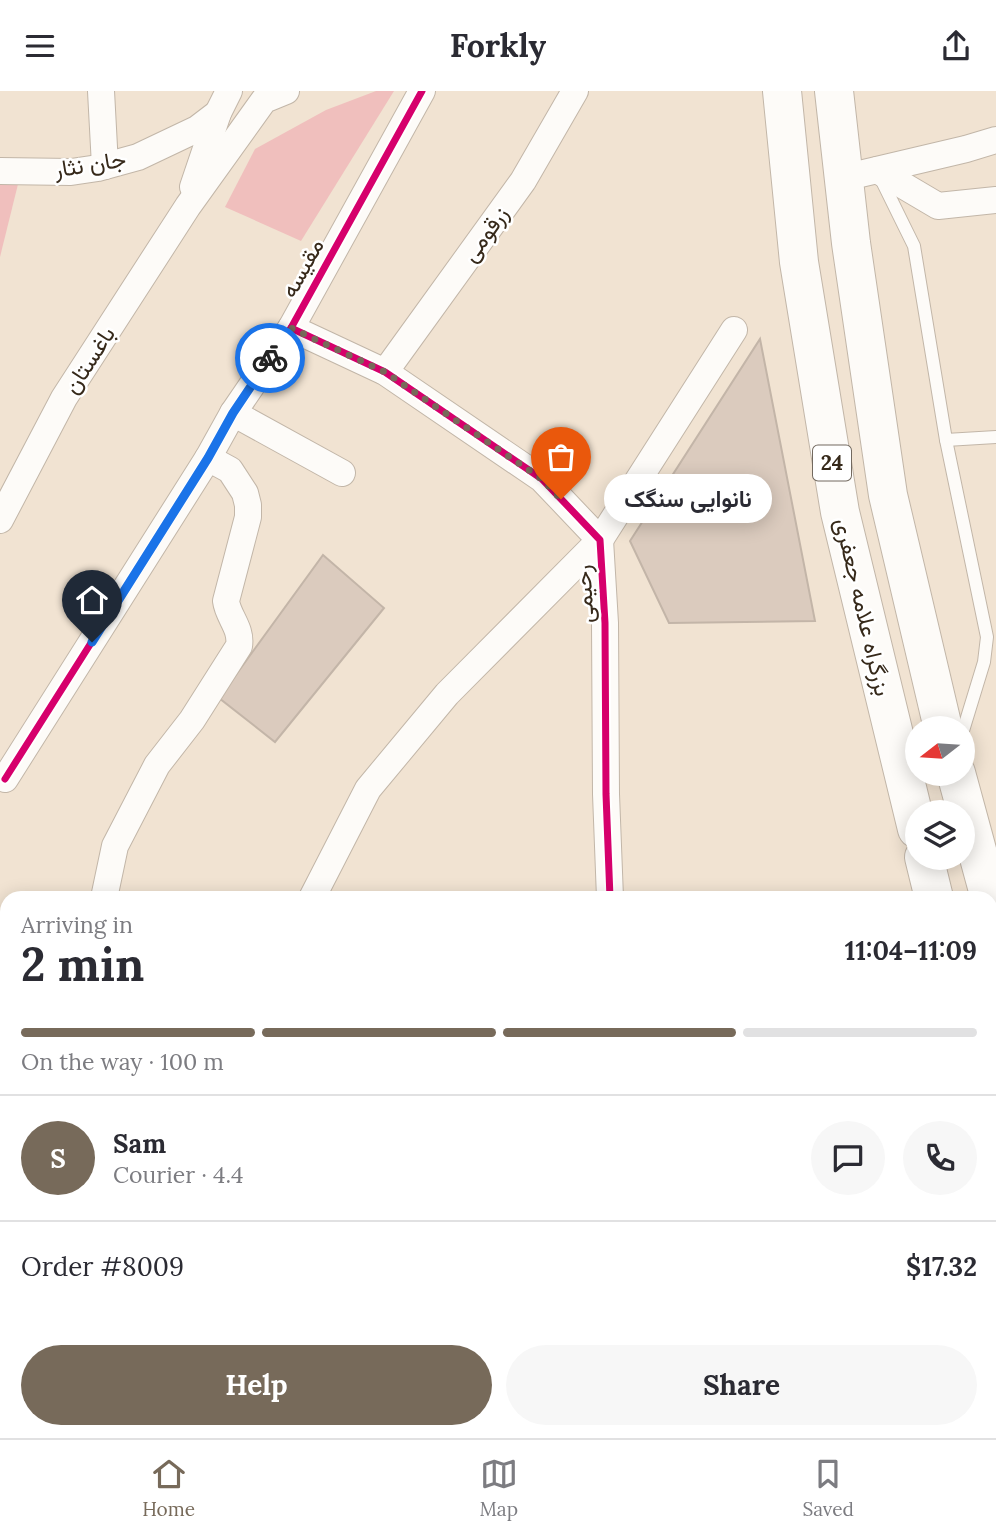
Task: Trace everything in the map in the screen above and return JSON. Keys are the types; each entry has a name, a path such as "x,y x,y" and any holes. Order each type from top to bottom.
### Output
{"highway":[{"name":"بزرگراه علامه جعفری","path":"782,91 799,262 840,512 910,800"},
{"name":"24","path":"834,91 860,174 851,243 888,495 940,716"},
{"path":"960,786 988,891"},
{"path":"927,870 932,891"}],"street":[{"path":"101,91 105,166"},
{"path":"238,91 252,101 274,94"},
{"name":"مقیسه","path":"5,779 208,458 233,413 291,328 422,91"},
{"name":"زرقومی","path":"385,372 523,181 575,91"},
{"name":"باغستان","path":"0,520 64,398 188,206 274,94"},
{"path":"188,206 223,102"},
{"path":"138,157 197,129 223,102"},
{"path":"860,174 996,140"},
{"path":"138,157 167,154 186,158 194,165 196,176"},
{"name":"جان نثار","path":"0,171 71,172 138,157"},
{"path":"860,174 938,207 996,200"},
{"name":"رحیمی","path":"291,328 385,372 542,479 600,540 605,623 610,891"},
{"path":"316,891 368,789 447,694 600,540 734,330"},
{"path":"233,413 342,473"},
{"path":"105,891 115,846 157,765 192,720 239,646 240,638 226,601 248,517 248,505 245,493 230,470 208,458"}],"lane":[{"path":"860,174 914,246 946,440 992,636 968,716"},
{"path":"946,440 996,437"}],"shaded area":[{"path":"376,91 394,91 301,241 225,207 255,149 326,110"},
{"path":"0,175 20,176 0,257"}],"building":[{"path":"760,339 815,621 669,623 630,541"},
{"path":"323,555 384,608 275,742 219,698"}],"cycle path":[{"path":"5,779 208,458 233,413 291,328 422,91"},
{"path":"291,328 385,372 542,479 600,540 605,623 610,891"}],"way so far":[{"path":"270,358 291,328 385,372 542,479 561,499"}],"place":[{"name":"نانوایی سنگک","path":"561,499"}],"route":[{"path":"92,642 208,458 233,413 270,358"}]}
